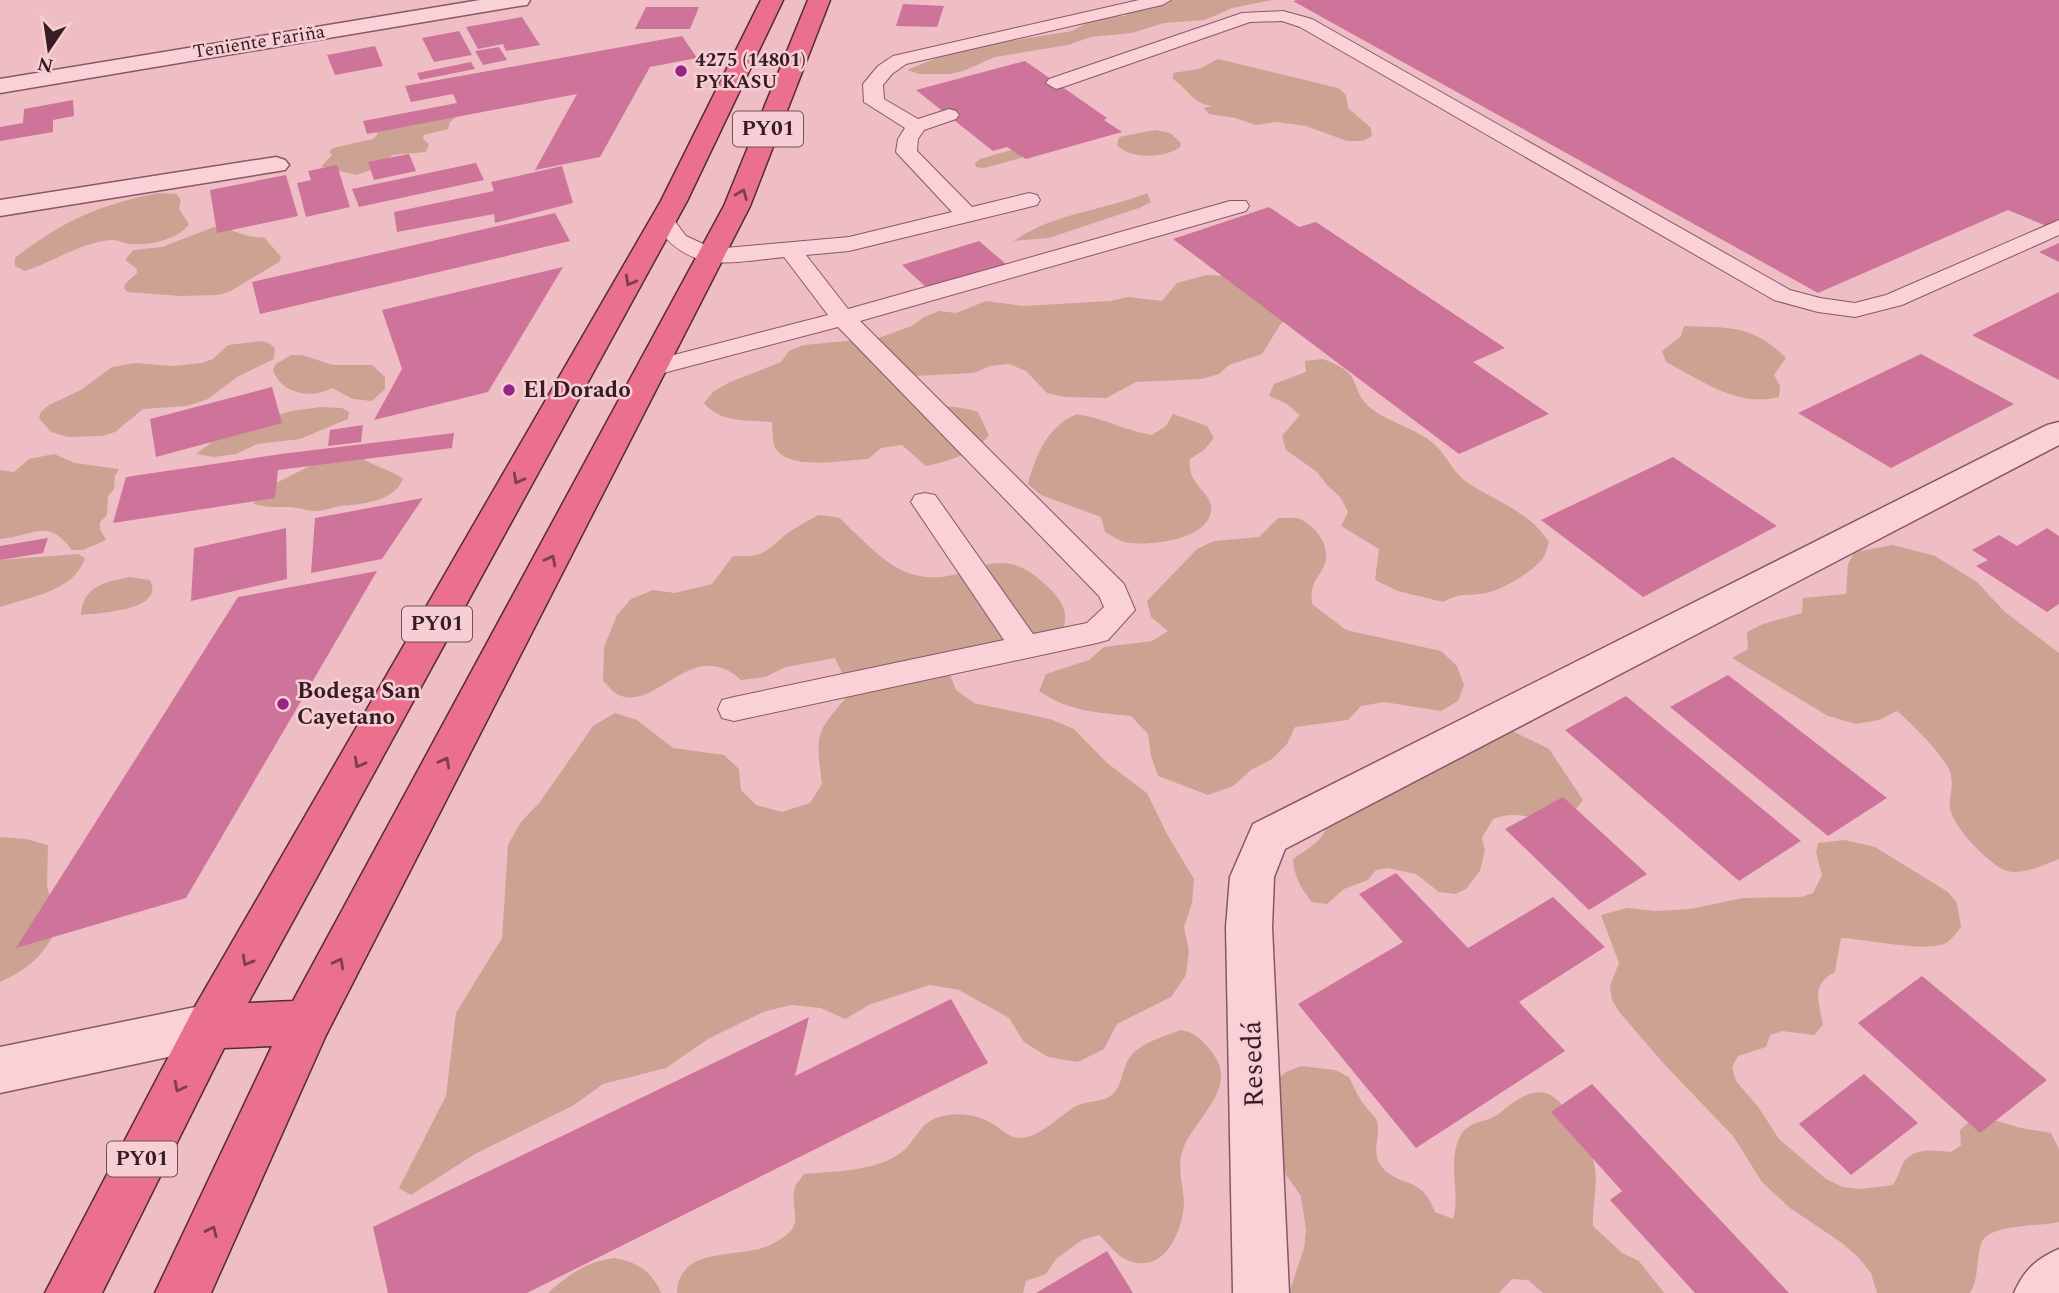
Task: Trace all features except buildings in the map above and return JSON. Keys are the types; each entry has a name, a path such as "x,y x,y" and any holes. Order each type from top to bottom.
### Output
{"highway":[{"name":"PY01","path":"73,1293 210,1026 663,221 772,0"},
{"name":"PY01","path":"183,1293 307,1023 737,206 819,0"},
{"path":"210,1026 307,1023"}],"street":[{"name":"Teniente Fariña","path":"0,86 519,0"},
{"path":"0,208 276,165"},
{"name":"Resedá","path":"1261,1293 1249,927 1252,877 1268,837 2059,432"},
{"path":"4,1075 210,1026"},
{"path":"2042,1293 2059,1277"}],"lane":[{"path":"916,126 874,102 873,84 885,70 900,60 1162,0"},
{"path":"1056,83 1248,17 1283,16 1306,23 1782,295 1818,306 1855,310 1894,300 2059,227"},
{"path":"949,116 916,126 908,139 906,152 967,215"},
{"path":"663,221 678,241 712,256 849,244 1029,200"},
{"path":"652,368 843,318 1238,206"},
{"path":"734,709 1097,632 1120,610 1113,591 843,318 790,250"},
{"path":"925,502 1025,647"}],"shaded area":[{"path":"1154,0 1272,0 1232,8 1205,20 1164,23 1132,33 1091,37 1068,45 995,57 949,74 919,74 907,70 939,57 991,44 1072,31 1098,17 1125,16 1129,11"},
{"path":"1218,59 1338,88 1346,95 1348,108 1371,128 1372,136 1363,141 1347,141 1306,126 1277,122 1256,125 1209,114 1204,108 1212,106 1195,99 1173,79 1173,73 1199,69"},
{"path":"449,111 456,117 450,122 448,129 424,135 423,139 429,144 426,152 393,155 379,167 357,175 321,167 332,155 329,152 333,148 373,139 377,135 377,128"},
{"path":"1155,130 1170,133 1181,143 1180,147 1174,151 1148,156 1130,153 1117,145 1119,137"},
{"path":"1021,147 1028,156 984,168 976,167 975,163 980,159"},
{"path":"159,193 176,194 181,200 179,209 189,224 178,234 145,244 102,241 25,271 15,266 15,258 66,224 100,209"},
{"path":"1147,193 1151,202 1139,208 1049,238 1014,241 1045,224"},
{"path":"214,227 264,237 281,257 279,262 229,292 218,295 180,296 127,292 124,288 137,273 137,269 125,260 133,250 162,247"},
{"path":"1207,275 1225,276 1289,315 1262,354 1229,365 1219,374 1202,379 1136,382 1106,398 1065,397 1047,393 1026,371 1009,364 990,366 974,373 914,376 901,386 906,397 924,403 978,412 989,435 969,452 935,464 926,466 902,445 881,448 868,459 819,463 793,460 776,449 772,422 726,417 704,403 713,392 728,383 781,362 789,351 804,345 878,338 912,326 939,311 956,313 986,301 1023,306 1110,301 1128,297 1162,301 1177,283"},
{"path":"1684,326 1739,330 1751,333 1774,347 1786,358 1774,375 1780,386 1779,397 1749,399 1734,396 1666,362 1662,351 1681,336"},
{"path":"262,341 275,348 274,359 237,377 208,399 187,406 143,409 115,432 103,436 68,437 51,432 39,418 49,405 81,390 112,367 136,363 172,366 202,363 213,359 228,345"},
{"path":"291,355 302,355 333,365 372,365 385,377 385,389 372,401 353,399 332,388 307,394 290,390 277,378 273,370 276,364"},
{"path":"1323,359 1337,365 1351,376 1360,395 1372,409 1430,441 1463,479 1533,523 1549,542 1539,563 1500,588 1486,593 1461,595 1443,602 1398,591 1375,580 1379,549 1341,526 1348,512 1341,498 1317,472 1286,450 1282,436 1300,415 1287,404 1269,396 1274,384 1306,372 1305,361"},
{"path":"321,407 342,408 349,412 348,419 300,439 257,444 236,454 214,457 196,454 227,431 291,411"},
{"path":"1077,414 1152,435 1166,426 1173,414 1207,426 1214,438 1204,450 1190,459 1190,468 1192,476 1211,505 1207,522 1188,535 1175,539 1147,543 1124,542 1105,532 1101,517 1041,495 1028,484 1039,452 1058,426"},
{"path":"54,454 75,463 119,469 115,476 114,489 108,496 107,515 100,522 100,529 106,540 83,550 72,550 63,540 47,531 0,539 0,470 14,472 29,459"},
{"path":"362,458 403,479 399,487 376,500 321,511 254,504 255,497 272,485 322,460"},
{"path":"818,515 839,518 882,558 906,572 935,577 997,563 1012,564 1029,572 1058,598 1065,614 1064,624 1059,641 1050,651 1033,658 982,655 949,672 956,690 974,703 1050,719 1074,729 1107,763 1147,793 1168,836 1194,879 1192,903 1184,927 1189,951 1186,975 1171,997 1117,1024 1104,1049 1078,1062 1048,1057 1024,1042 1009,1018 959,990 930,985 871,1004 845,1019 821,1008 791,1005 763,1012 708,1039 666,1068 603,1084 574,1105 475,1154 411,1195 399,1188 446,1096 456,1013 502,938 508,845 521,822 540,802 593,726 615,713 637,720 673,748 724,755 739,769 741,790 756,805 782,812 810,803 822,784 819,753 821,733 851,692 835,658 786,667 765,677 741,680 723,668 706,666 690,670 645,695 630,697 615,693 603,681 604,647 617,615 631,599 653,590 675,593 712,584 733,556 762,553 792,530"},
{"path":"1278,518 1300,519 1315,530 1325,546 1325,564 1313,588 1312,604 1346,630 1441,651 1457,666 1464,685 1458,701 1441,711 1384,702 1361,706 1348,720 1295,727 1287,744 1272,759 1251,770 1233,786 1208,795 1158,776 1151,756 1148,734 1131,716 1072,707 1039,691 1046,674 1089,660 1104,647 1152,641 1168,631 1151,617 1147,601 1197,549 1214,541 1259,537"},
{"path":"1893,545 1935,556 1977,582 2005,612 2059,653 2059,859 2033,869 2013,872 2000,868 1982,854 1964,835 1952,816 1952,788 1947,765 1897,711 1879,720 1856,724 1828,716 1732,658 1748,649 1747,632 1763,624 1802,613 1803,598 1846,594 1848,564 1855,552"},
{"path":"78,554 85,558 71,579 61,586 0,607 0,560"},
{"path":"129,577 150,580 152,590 148,598 128,608 81,615 86,598 97,587"},
{"path":"1512,731 1549,749 1583,800 1572,812 1552,820 1519,815 1493,819 1482,838 1485,850 1480,871 1466,889 1455,894 1439,892 1416,874 1388,868 1376,870 1368,880 1344,889 1327,904 1312,902 1299,882 1293,859 1320,838 1330,817 1331,806 1496,732"},
{"path":"0,837 26,839 48,845 47,886 58,927 35,960 0,982"},
{"path":"1845,840 1875,847 1948,892 1957,903 1961,927 1948,942 1937,946 1911,946 1841,938 1835,972 1822,982 1819,988 1818,1001 1823,1025 1814,1035 1782,1031 1770,1035 1766,1047 1738,1056 1732,1067 1736,1081 1759,1108 1779,1139 1826,1179 1843,1187 1861,1189 1893,1185 1904,1162 1911,1155 1928,1151 1951,1152 1961,1145 1960,1130 1970,1121 1984,1117 2021,1128 2051,1133 2059,1149 2059,1222 2004,1229 1986,1237 1981,1244 1975,1281 1970,1293 1877,1293 1871,1273 1858,1257 1790,1208 1762,1182 1733,1136 1664,1064 1612,1000 1610,986 1619,963 1601,915 1627,908 1656,911 1690,909 1743,898 1801,897 1813,893 1822,875 1816,853 1818,843"},
{"path":"1181,1030 1194,1035 1207,1046 1219,1063 1221,1076 1213,1101 1183,1149 1180,1165 1184,1197 1181,1224 1172,1244 1158,1259 1139,1263 1127,1260 1099,1235 1082,1240 1056,1259 1046,1274 1026,1281 1023,1293 677,1293 681,1277 689,1266 715,1256 761,1248 785,1236 795,1224 795,1187 804,1174 855,1169 881,1163 903,1151 930,1121 950,1115 980,1118 1013,1137 1036,1134 1076,1106 1112,1094 1119,1085 1127,1062 1140,1047"},
{"path":"1301,1066 1335,1070 1349,1077 1360,1099 1376,1119 1376,1149 1382,1167 1389,1174 1423,1192 1435,1212 1453,1219 1456,1198 1455,1156 1465,1130 1496,1116 1526,1095 1545,1093 1554,1097 1570,1115 1592,1158 1596,1183 1593,1226 1622,1253 1639,1261 1664,1293 1543,1293 1528,1280 1512,1279 1499,1293 1289,1293 1304,1248 1306,1230 1301,1196 1281,1168 1276,1081 1286,1072"},
{"path":"614,1258 643,1269 661,1293 548,1293 578,1270 595,1262"}],"place":[{"name":"4275 (14801) PYKASU","path":"681,71"},
{"name":"El Dorado","path":"509,390"},
{"name":"Bodega San Cayetano","path":"283,704"}]}
